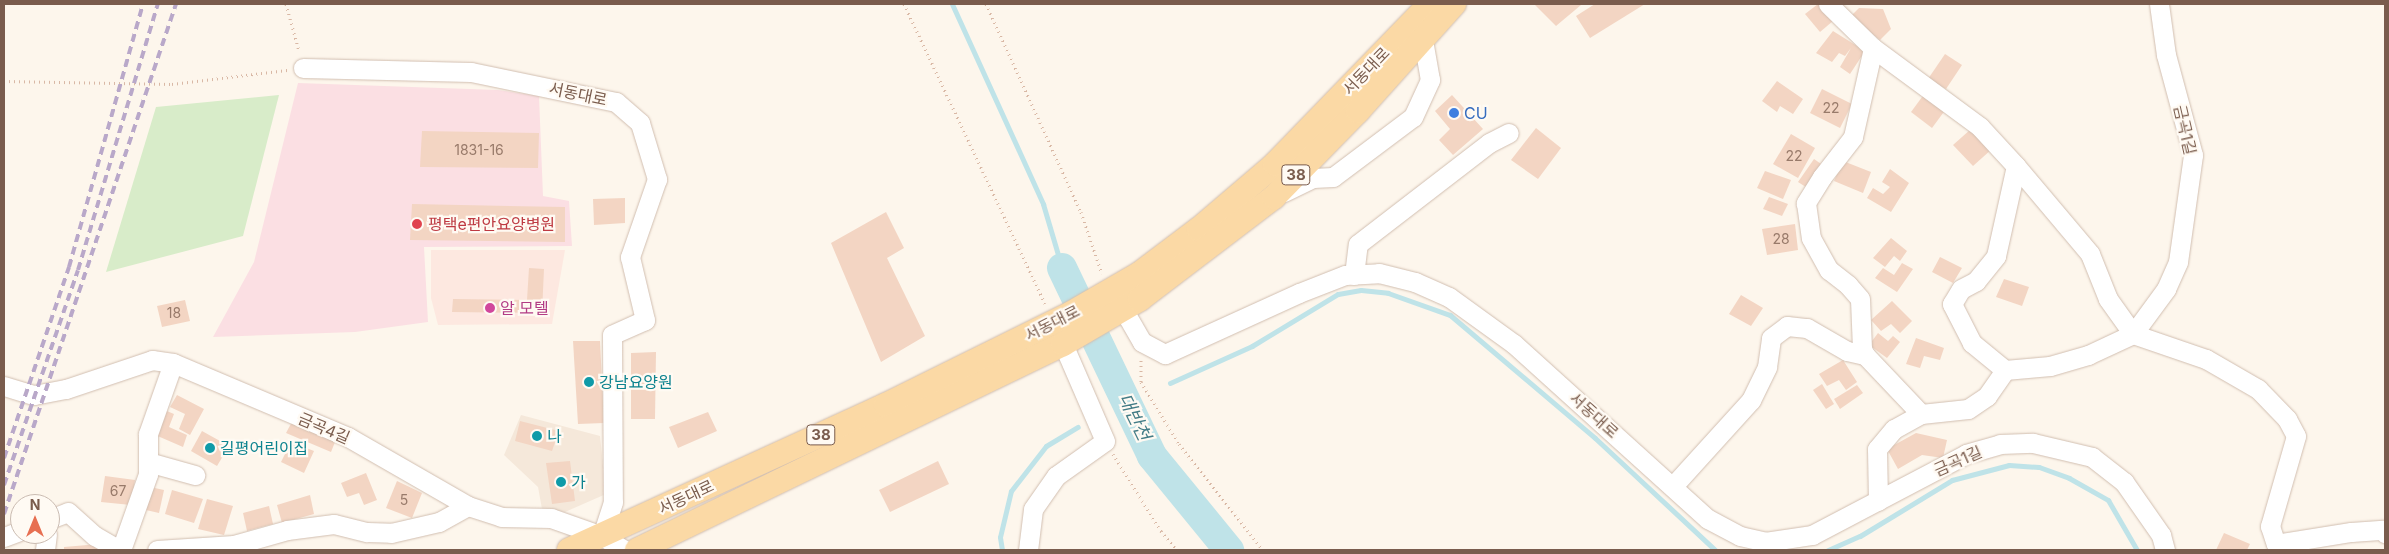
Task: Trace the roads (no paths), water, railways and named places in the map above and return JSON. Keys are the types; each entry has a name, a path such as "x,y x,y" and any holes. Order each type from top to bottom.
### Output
{"main road":[{"name":"서동대로","path":"637,550 1069,341 1111,304 1139,274 1199,229 1275,164 1430,4"},
{"name":"서동대로","path":"570,550 886,405 1062,318 1111,304 1140,299 1274,197 1358,111 1454,4"}],"street":[{"name":"금곡1길","path":"2005,370 2059,363 2088,355 2132,334 2166,289 2178,262 2193,155 2166,55 2164,5"},
{"path":"1837,7 1874,48 1980,127 2016,166 2090,254 2108,299 2132,334 2206,359 2258,389 2287,419 2296,436 2270,526 2276,544 2384,531"},
{"path":"1274,197 1313,178 1333,177 1414,117 1430,80 1423,40"},
{"path":"1874,48 1853,137 1822,177 1806,203 1811,238 1829,270 1848,285 1860,299 1862,349 1865,355 1921,414"},
{"name":"서동대로","path":"303,68 471,72 616,102 640,123 657,179 630,257 645,320 612,335 613,502 602,536"},
{"path":"1354,275 1358,244 1489,143 1509,133"},
{"path":"1878,501 1877,449 1894,428 1921,414 1968,409 1987,395 2005,370 1972,343 1952,304 1961,289 1976,280 1996,256 2016,166"},
{"name":"서동대로","path":"1111,304 1142,342 1165,354 1299,293 1345,275 1379,273 1415,282 1449,297 1514,344 1708,518 1740,536 1765,542 1812,535 1878,501"},
{"path":"1673,486 1751,400 1768,367 1771,338 1787,326 1807,328 1847,351 1865,355"},
{"path":"1028,550 1033,508 1056,476 1105,441 1069,341"},
{"name":"금곡4길","path":"4,386 34,395 66,389 152,360 173,363 348,437 468,506 501,517 551,518 602,536 624,550"},
{"path":"60,515 68,512 95,536 120,550 148,474 148,434 173,363"},
{"name":"금곡1길","path":"1878,501 1966,454 2000,444 2032,443 2092,458 2124,482 2161,536 2165,550"},
{"path":"148,462 195,475"},
{"path":"157,550 234,546 287,530 334,524 367,532 391,533 439,522 468,506"}],"waterway":[{"path":"952,4 1043,204 1062,268"},
{"name":"대반천","path":"1062,268 1152,456 1229,550"},
{"path":"1170,383 1252,346 1338,294 1361,290 1388,293 1450,315 1595,438 1715,550"},
{"path":"1002,550 1000,537 1011,491 1046,446 1078,427"},
{"path":"1828,550 1860,536 1952,480 2009,465 2039,467 2069,478 2108,500 2137,550"}],"railway":[{"path":"4,458 69,267 143,4"},
{"path":"4,485 78,270 158,4"},
{"path":"4,514 176,4"}],"place":[{"name":"CU","path":"1454,113"},
{"name":"평택e편안요양병원","path":"417,224"},
{"name":"알 모텔","path":"490,308"},
{"name":"강남요양원","path":"589,382"},
{"name":"나","path":"537,436"},
{"name":"길평어린이집","path":"210,448"},
{"name":"가","path":"561,482"}]}
